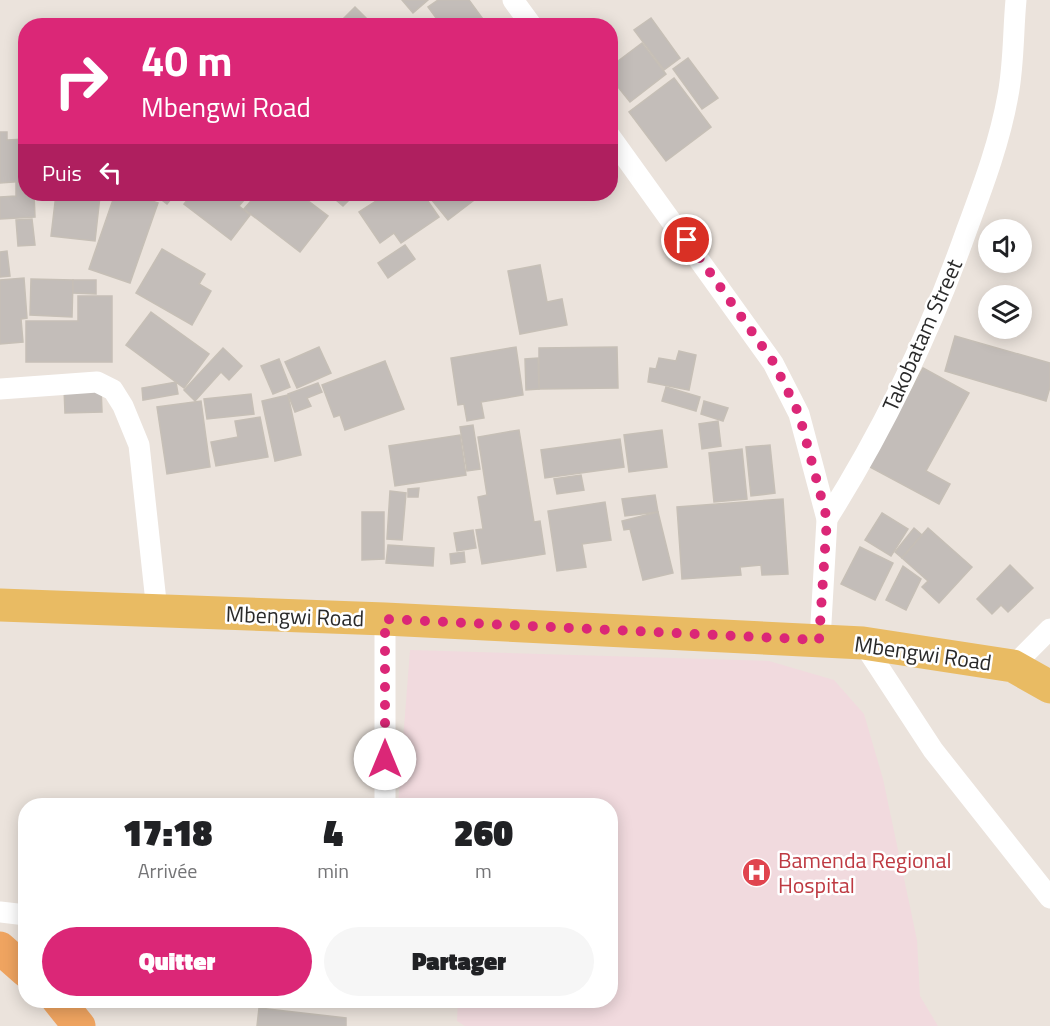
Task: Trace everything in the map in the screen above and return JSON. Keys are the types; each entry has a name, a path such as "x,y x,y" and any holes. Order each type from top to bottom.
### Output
{"highway":[{"path":"0,948 18,964"},
{"path":"64,1008 79,1026"}],"main road":[{"name":"Mbengwi Road","path":"0,605 385,619 863,643 1013,666 1050,687"}],"street":[{"path":"513,0 526,18"},
{"name":"Takobatam Street","path":"827,519 861,466 894,402 948,284 989,170 1008,94 1016,0"},
{"path":"618,147 774,363 799,414 827,519 819,640"},
{"path":"0,389 97,382 113,390 123,406 139,445 157,611"},
{"path":"385,619 385,798"},
{"path":"1013,666 1050,629"},
{"path":"863,643 933,750 1050,898"},
{"path":"0,912 18,914"}],"shaded area":[{"name":"Bamenda Regional Hospital","path":"410,650 769,661 834,680 864,714 883,779 917,940 920,996 938,1026 465,1026 457,1021 458,1008 618,1008 618,798 399,798"}],"building":[{"path":"402,0 428,0 413,13"},
{"path":"438,0 469,0 482,18 436,18 428,7"},
{"path":"355,7 366,18 344,18"},
{"path":"651,18 680,58 664,70 634,30"},
{"path":"642,43 666,74 630,102 618,87 618,61"},
{"path":"688,58 718,98 702,109 673,69"},
{"path":"674,78 711,127 666,161 629,112"},
{"path":"0,132 7,132 7,140 18,139 18,182 0,183"},
{"path":"16,182 18,182 18,201 34,201 35,217 0,219 0,197 16,196"},
{"path":"55,201 99,201 95,241 51,236"},
{"path":"113,201 158,203 130,283 89,269"},
{"path":"186,201 243,201 239,206 250,215 231,240 184,204"},
{"path":"251,201 308,201 328,216 300,252 244,209"},
{"path":"337,201 348,201 343,206"},
{"path":"376,201 428,201 439,217 401,243 394,233 380,243 359,212"},
{"path":"433,201 473,201 448,220"},
{"path":"32,219 35,245 18,246 16,220"},
{"path":"405,245 415,259 388,278 378,263"},
{"path":"162,249 205,274 199,284 211,291 192,325 136,293"},
{"path":"7,251 10,276 0,277 0,252"},
{"path":"540,265 547,302 562,299 567,325 520,334 508,271"},
{"path":"24,278 27,318 21,319 23,342 0,344 0,280"},
{"path":"31,279 73,280 72,317 30,315"},
{"path":"73,280 96,280 96,294 73,293"},
{"path":"78,296 112,296 112,362 26,362 26,321 78,321"},
{"path":"151,312 209,354 184,388 126,345"},
{"path":"955,336 1050,363 1050,387 1046,401 945,371"},
{"path":"319,347 331,373 297,388 285,362"},
{"path":"516,347 523,395 481,402 484,418 467,421 464,404 458,405 451,358"},
{"path":"617,347 618,388 539,389 539,348"},
{"path":"223,348 242,366 229,380 221,372 195,401 184,390"},
{"path":"679,351 696,355 689,390 648,382 650,368 656,369 659,358 676,361"},
{"path":"538,358 539,389 526,390 525,359"},
{"path":"279,359 290,387 273,394 261,366"},
{"path":"385,361 404,409 345,430 340,415 334,417 322,385"},
{"path":"923,368 969,393 926,471 950,484 939,504 868,466"},
{"path":"176,382 178,394 143,400 142,388"},
{"path":"318,383 322,392 307,398 311,406 295,412 288,394"},
{"path":"101,386 102,412 65,413 64,388"},
{"path":"666,387 700,397 696,411 662,401"},
{"path":"251,394 254,414 207,419 204,399"},
{"path":"288,395 301,455 275,461 262,401"},
{"path":"201,401 210,467 167,474 157,407"},
{"path":"704,401 728,408 723,421 701,414"},
{"path":"260,417 268,457 216,466 211,442 238,437 235,421"},
{"path":"718,421 721,446 702,449 699,424"},
{"path":"473,425 480,469 467,471 460,427"},
{"path":"519,430 534,522 540,521 545,554 482,564 476,530 483,529 478,497 487,495 478,437"},
{"path":"662,430 667,467 629,472 624,435"},
{"path":"460,435 466,475 395,486 389,446"},
{"path":"620,439 624,467 545,478 541,450"},
{"path":"770,445 775,493 751,496 746,447"},
{"path":"742,449 747,499 714,502 709,453"},
{"path":"581,475 584,490 557,494 554,479"},
{"path":"419,488 418,497 408,497 408,489"},
{"path":"390,491 406,493 402,540 387,539"},
{"path":"655,495 658,512 625,516 622,499"},
{"path":"783,499 788,574 762,575 761,565 740,567 741,575 682,579 677,507"},
{"path":"605,502 611,540 582,544 586,567 557,571 548,511"},
{"path":"362,512 384,512 384,559 362,560"},
{"path":"658,512 673,573 643,580 630,529 624,530 622,521"},
{"path":"882,513 908,529 891,556 865,540"},
{"path":"914,528 922,535 902,558 895,552"},
{"path":"928,528 972,567 939,603 922,587 928,581 902,558"},
{"path":"473,530 476,548 457,551 454,533"},
{"path":"388,545 434,548 433,566 386,563"},
{"path":"860,547 893,563 875,600 841,584"},
{"path":"464,552 465,562 451,564 450,554"},
{"path":"1010,565 1033,588 1008,612 1001,605 992,614 977,599"},
{"path":"903,566 921,579 906,610 886,600"},
{"path":"259,1008 346,1018 346,1026 257,1026"}],"place":[{"name":"Bamenda Regional Hospital","path":"757,873"}],"route":[{"path":"385,759 385,619 819,640 827,519 799,414 774,363 687,240"}]}
